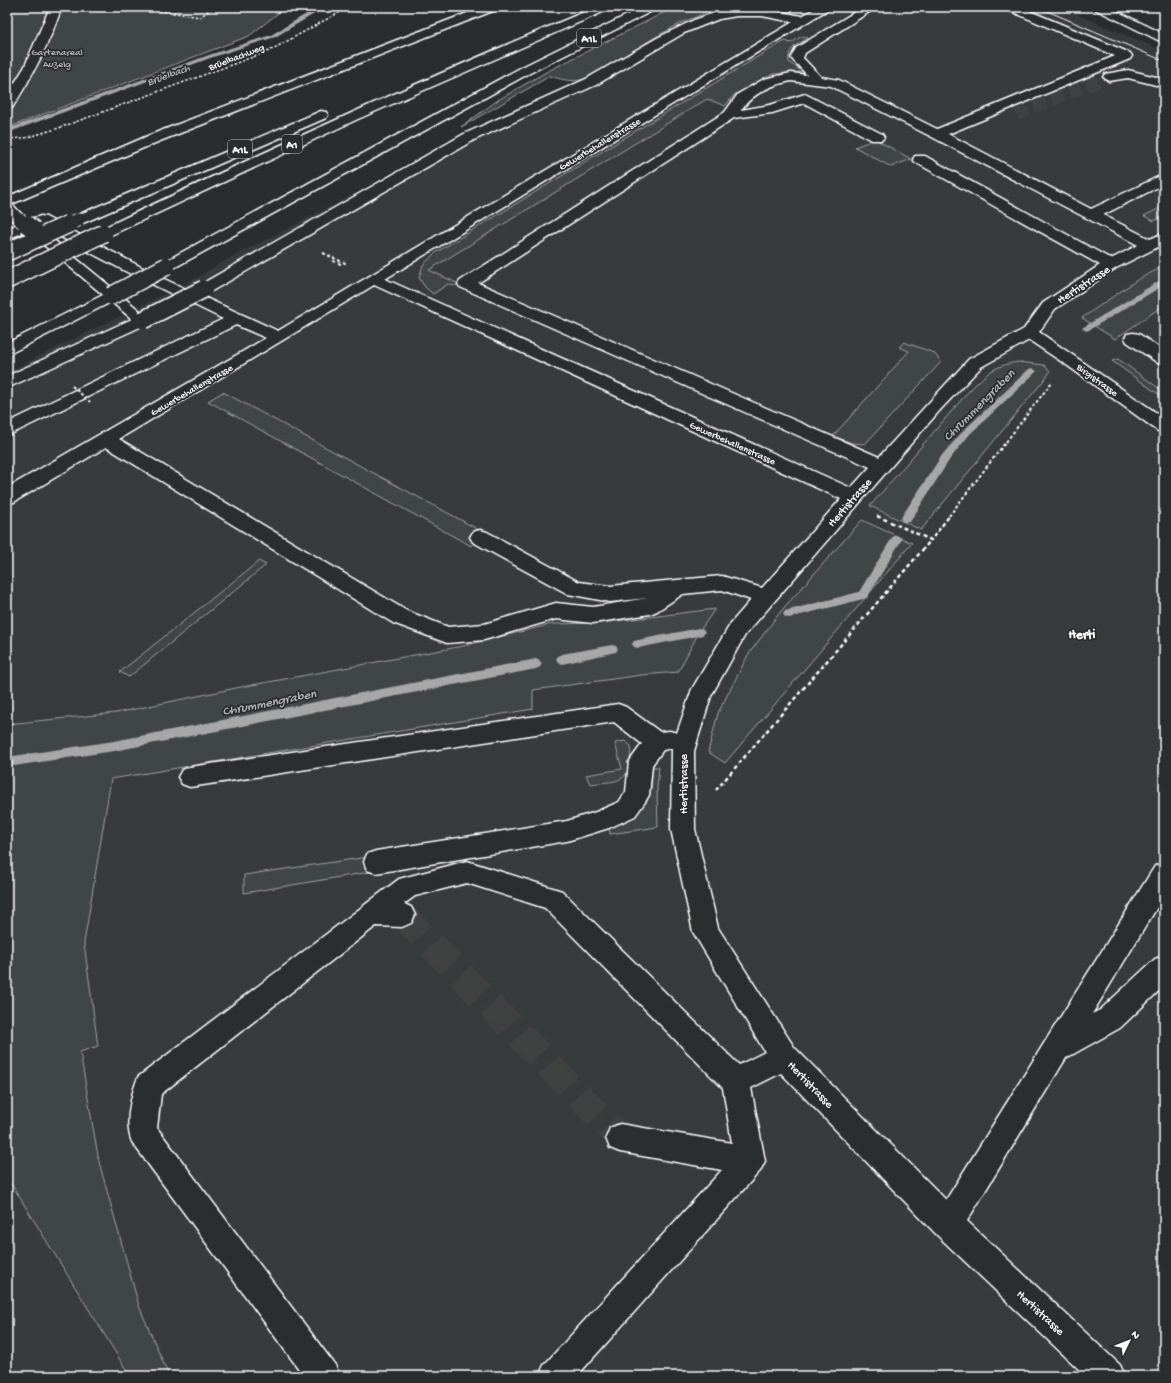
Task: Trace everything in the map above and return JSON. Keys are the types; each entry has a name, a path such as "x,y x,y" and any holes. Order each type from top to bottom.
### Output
{"main road":[{"path":"7,105 30,68 45,36 56,7"},
{"path":"7,202 155,138 494,7"},
{"name":"A1","path":"7,280 311,135 483,58 606,7"},
{"name":"A1L","path":"7,350 174,263 526,70 652,7"},
{"name":"Gewerbehallenstrasse","path":"7,497 279,338 373,278 826,7"},
{"path":"816,79 812,72 802,65 797,58 800,51 871,7"},
{"path":"1010,7 1126,56 1164,74"},
{"path":"1099,7 1164,39"},
{"path":"7,383 143,320 204,289 469,137 502,120 590,82 701,20 738,12 770,13 803,20"},
{"path":"452,59 466,53 547,31"},
{"path":"937,134 1126,56"},
{"path":"1109,77 1128,74 1164,83"},
{"path":"882,465 466,284 730,115 743,97 769,82 791,77 816,79 834,83 937,134 1149,245"},
{"path":"730,115 772,109 805,98 877,137"},
{"name":"A1L","path":"7,252 330,111"},
{"path":"950,141 1016,114"},
{"path":"32,177 155,138"},
{"path":"920,159 1111,265"},
{"path":"1092,215 1164,178"},
{"path":"7,207 20,220 143,320"},
{"path":"7,234 42,220 113,259 235,319 279,338"},
{"name":"Hertistrasse","path":"1109,1376 948,1224 784,1057 706,932 683,829 683,751 700,695 738,629 935,404 975,363 1030,333 1049,306 1111,265 1164,238"},
{"name":"Gewerbehallenstrasse","path":"373,278 853,497"},
{"path":"7,430 235,319"},
{"name":"Birgistrasse","path":"1030,333 1074,362 1164,427"},
{"path":"1133,338 1164,359"},
{"path":"106,439 400,617 446,635 484,632 556,611 593,616 650,606 680,586"},
{"path":"480,538 575,589 610,594 722,583 742,588 766,598"},
{"path":"190,777 618,713 656,742 687,738"},
{"path":"376,862 567,831 601,821 627,809 637,795 641,762 656,742"},
{"path":"324,1376 142,1132 148,1088 408,887 467,872 553,899 736,1081 750,1161"},
{"path":"948,1224 1164,874"},
{"path":"372,914 402,915"},
{"path":"1055,1050 1110,1019 1164,968"},
{"path":"736,1081 784,1057"},
{"path":"620,1138 750,1161"},
{"path":"555,1376 750,1161"}],"path":[{"path":"137,7 200,17 214,7"},
{"name":"Brüelbachweg","path":"7,139 25,138 60,128 269,51 349,7"},
{"path":"318,251 349,265"},
{"path":"713,794 931,540 1056,376"},
{"path":"72,386 90,402"},
{"path":"876,515 931,540"}],"shaded area":[{"path":"734,7 1059,7 1164,51 1164,1376 7,1376 7,875 38,721 7,724 7,372 187,283 228,259 674,29"}],"green space":[{"name":"Gartenareal Auzelg","path":"7,7 286,7 249,36 7,128"},
{"path":"675,7 738,7 721,9 705,14 674,27 585,79 576,81 550,76 461,127 498,100 546,72"},
{"path":"802,36 808,38 791,50 789,62 802,72 773,74 734,95 725,106 707,99 429,270 459,284 455,286 448,284 433,294 425,287 419,278 423,265 435,253 769,50 785,41 791,43"},
{"path":"875,139 911,159 891,167 855,147"},
{"path":"1164,206 1164,216 1154,221 1144,216"},
{"path":"1164,266 1164,305 1115,339 1082,318 1137,280"},
{"path":"904,342 934,353 941,362 865,444 852,443 833,436 909,351 899,347"},
{"path":"1118,359 1164,392 1164,398 1112,361"},
{"path":"1018,362 1044,365 1050,371 921,530 870,506 969,391 985,375 996,368"},
{"path":"223,392 485,533 471,546 208,401"},
{"path":"862,520 912,543 725,763 708,752 718,713 748,655 781,611"},
{"path":"259,561 266,565 129,677 120,672"},
{"path":"715,609 699,632 678,672 642,675 533,690 533,709 111,779 84,943 98,1046 80,1052 99,1162 139,1306 169,1376 130,1376 7,1177 7,724 116,713 236,688 463,646 552,624 601,623"},
{"path":"625,741 631,746 629,768 626,774 617,781 590,784 586,775 622,769 615,743"},
{"path":"652,767 659,767 657,788 658,827 610,834 609,828 635,814 645,803 651,789"},
{"path":"375,856 376,871 244,893 244,875"}],"waterway":[{"name":"Brüelbach","path":"8,131 211,56 273,36 323,7"},
{"name":"Chrummengraben","path":"1086,328 1164,281"},
{"name":"Chrummengraben","path":"906,519 946,457 967,432 1032,371"},
{"name":"Chrummengraben","path":"789,614 863,595 897,539"},
{"name":"Chrummengraben","path":"638,644 699,632"},
{"name":"Chrummengraben","path":"562,659 612,649"},
{"name":"Chrummengraben","path":"7,762 114,746 536,664"}],"tunnel":[{"path":"1016,114 1109,77"},
{"path":"402,915 620,1138"}],"tram line":[{"path":"1038,7 1164,61"}],"district":[{"name":"Herti","path":"1082,633"}]}
